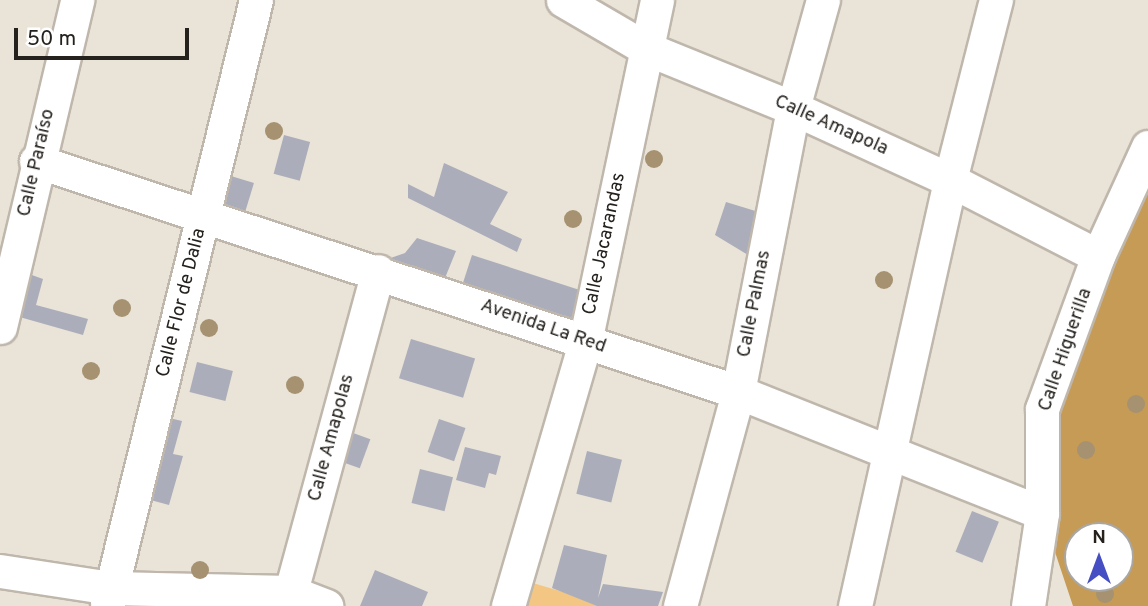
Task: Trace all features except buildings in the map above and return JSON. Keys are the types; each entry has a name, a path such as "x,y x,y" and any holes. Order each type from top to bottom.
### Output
{"street":[{"name":"Calle Paraíso","path":"0,327 36,161 77,0"},
{"name":"Calle Flor de Dalia","path":"109,597 256,0"},
{"name":"Calle Amapola","path":"563,0 645,48 793,108 950,180 1098,256"},
{"name":"Calle Jacarandas","path":"508,606 585,342 657,0"},
{"name":"Calle Palmas","path":"680,606 738,392 793,108 822,0"},
{"path":"855,606 950,180 996,0"},
{"name":"Calle Higuerilla","path":"1028,606 1042,513 1042,410 1098,256 1148,147"},
{"name":"Avenida La Red","path":"36,161 378,271 738,392 887,455 1042,513"},
{"name":"Calle Amapolas","path":"289,599 378,271"},
{"path":"0,571 109,597 289,599 326,606"}],"shaded area":[{"path":"1148,147 1148,606 1073,606 1068,592 1134,592 1134,522 1064,522 1064,579 1042,513 1042,409"},
{"path":"516,578 597,602 597,606 508,606"}]}
